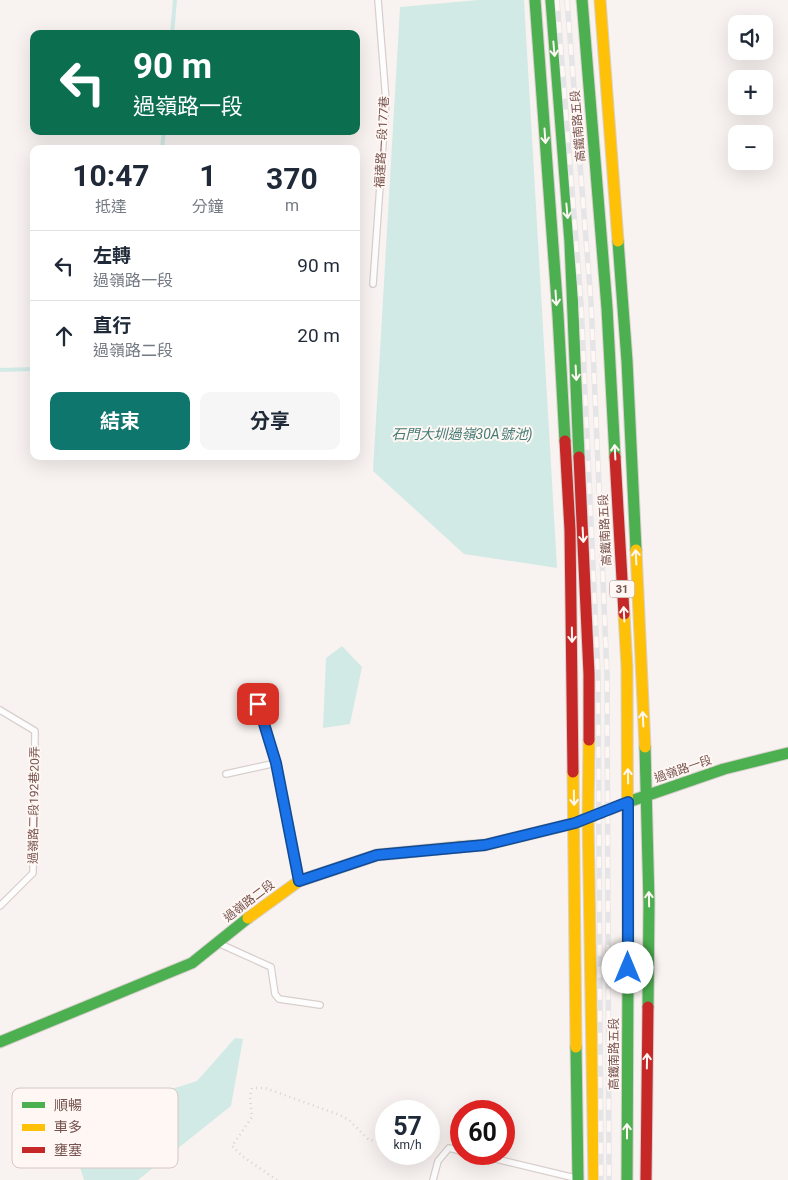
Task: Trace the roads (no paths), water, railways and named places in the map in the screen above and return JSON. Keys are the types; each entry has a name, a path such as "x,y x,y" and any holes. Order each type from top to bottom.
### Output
{"main road":[{"path":"535,0 558,315 570,530 578,1179"},
{"name":"高鐵南路五段","path":"551,0 570,251 589,674 588,818 594,1180"},
{"name":"高鐵南路五段","path":"582,0 607,308 627,668 627,1180"},
{"name":"31","path":"600,0 627,361 646,797 649,903 646,1180"},
{"path":"541,79 563,150"},
{"path":"607,308 618,222"},
{"name":"過嶺路一段","path":"588,818 724,769 788,753"},
{"name":"過嶺路二段","path":"0,1042 192,963 257,910 299,881 377,855 485,845 575,823 588,818"},
{"path":"577,1123 592,1050"}],"lane":[{"name":"福達路一段177巷","path":"373,284 386,101 378,0"},
{"path":"258,704 276,763 299,881"},
{"name":"過嶺路二段192巷20弄","path":"0,710 35,730 32,874 0,906"},
{"path":"226,774 276,763"},
{"path":"218,943 270,967 274,994 279,999 320,1005"},
{"path":"433,1180 438,1161 450,1148"},
{"path":"515,1164 578,1179"}],"water":[{"name":"石門大圳過嶺30A號池)","path":"478,0 524,0 557,568 464,554 373,471 400,7"},
{"path":"342,646 362,667 350,724 323,728 326,658"},
{"path":"235,1038 243,1039 231,1106 178,1148 178,1088 175,1088 197,1081"},
{"path":"80,1168 153,1168 138,1180 84,1180"}],"waterway":[{"path":"172,30 175,0"},
{"path":"162,145 164,135"},
{"path":"0,370 30,369"}],"railway":[{"path":"557,0 581,303 598,675 601,1180"},
{"path":"567,0 591,302 607,674 609,1180"}]}
